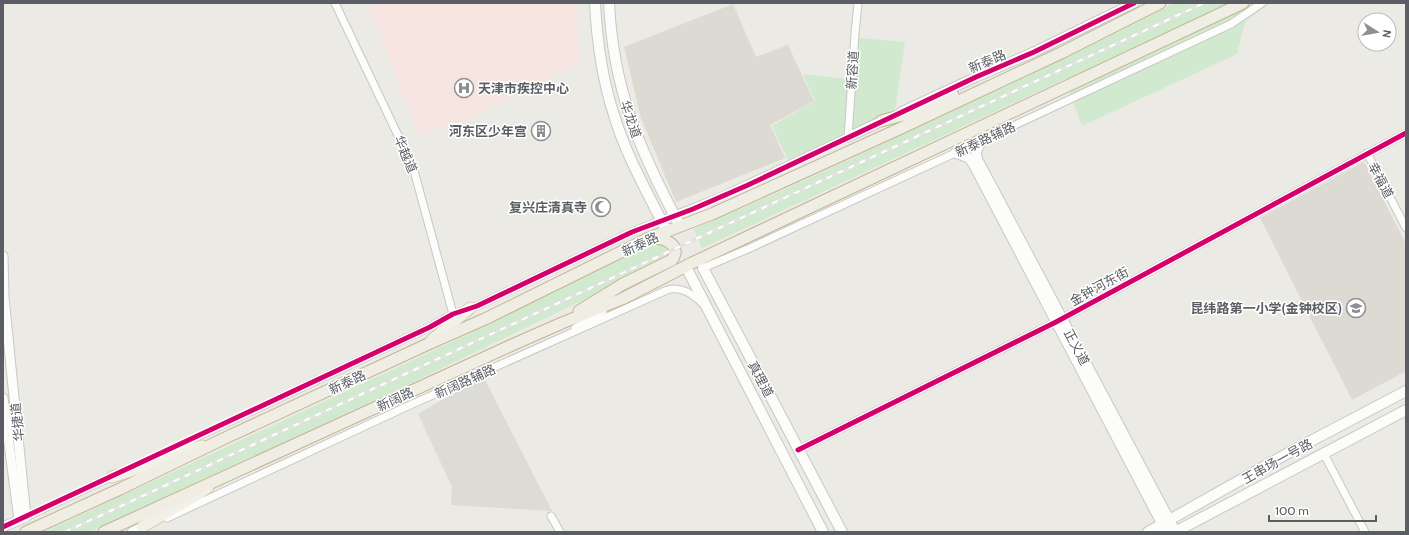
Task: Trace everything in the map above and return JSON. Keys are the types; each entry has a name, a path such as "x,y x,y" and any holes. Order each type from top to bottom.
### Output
{"highway":[{"path":"881,121 914,112 985,81 1025,69 1160,3"},
{"name":"新阔路","path":"104,532 562,323 622,299 686,267 1243,3"},
{"name":"新泰路","path":"26,532 120,490 223,439 485,319 649,238 667,232 672,220 712,214 1025,69"},
{"path":"562,323 587,305 672,260 675,253 670,242 662,239 649,238"}],"main road":[{"path":"595,3 598,42 606,86 614,115 630,158 672,220"},
{"name":"华龙道","path":"610,3 615,62 624,101 644,155 672,220"},
{"name":"真理道","path":"686,267 822,532"},
{"name":"真理道","path":"703,268 842,532"},
{"path":"426,345 470,308"},
{"name":"王串场一号路","path":"1148,532 1166,526 1290,452 1406,391"},
{"name":"王串场一号路","path":"1176,532 1406,410"},
{"path":"112,477 190,449 223,439"},
{"path":"137,530 195,496 217,480"}],"street":[{"name":"华越道","path":"335,3 413,167 453,314"},
{"name":"新容道","path":"848,137 858,3"},
{"name":"新泰路","path":"848,137 976,77 1034,52 1134,3"},
{"name":"新泰路辅路","path":"703,268 955,153 1231,24 1262,3"},
{"name":"金钟河东街","path":"798,450 1059,321 1406,133"},
{"path":"3,527 430,327 453,314 470,308 632,232 672,220 848,137"},
{"name":"正义道","path":"982,140 976,152 978,160 1059,321 1166,526 1176,532"},
{"name":"正义道","path":"955,153 969,158 973,164 1059,321"},
{"name":"幸福道","path":"1367,154 1406,228"},
{"name":"华捷道","path":"3,256 4,297 22,518"},
{"name":"新阔路辅路","path":"137,530 206,500 408,406 671,289 677,289 690,293 708,309"},
{"path":"559,338 622,299"},
{"name":"华捷道","path":"3,398 22,518"},
{"path":"1324,454 1365,532"},
{"path":"560,532 552,516 563,532"}],"shaded area":[{"name":"天津市疾控中心","path":"368,3 576,3 578,16 576,23 580,63 476,114 419,136"},
{"path":"733,4 756,57 788,45 814,101 770,125 785,158 676,202 641,118 624,47"},
{"name":"昆纬路第一小学(金钟校区)","path":"1364,162 1406,244 1406,371 1352,400 1260,218"},
{"path":"483,376 552,511 451,505 452,487 418,414"}],"green space":[{"path":"1174,3 1270,3 1245,22 1237,54 1082,126 1065,79 702,248 694,229 755,203 876,147"},
{"path":"859,38 905,42 895,111 788,160 772,126 815,101 803,74 855,80"},
{"path":"652,243 665,243 670,253 662,262 403,387 90,532 44,532 469,334"}],"railway":[{"path":"65,532 1204,3"}],"cycle path":[{"path":"3,527 430,327 453,314 477,306 632,232 693,209 748,185 976,77 1034,52 1134,3"},
{"path":"798,450 1056,322 1406,133"}],"place":[{"name":"天津市疾控中心","path":"464,88"},
{"name":"河东区少年宫","path":"541,131"},
{"name":"复兴庄清真寺","path":"601,207"},
{"name":"昆纬路第一小学(金钟校区)","path":"1356,308"}]}
